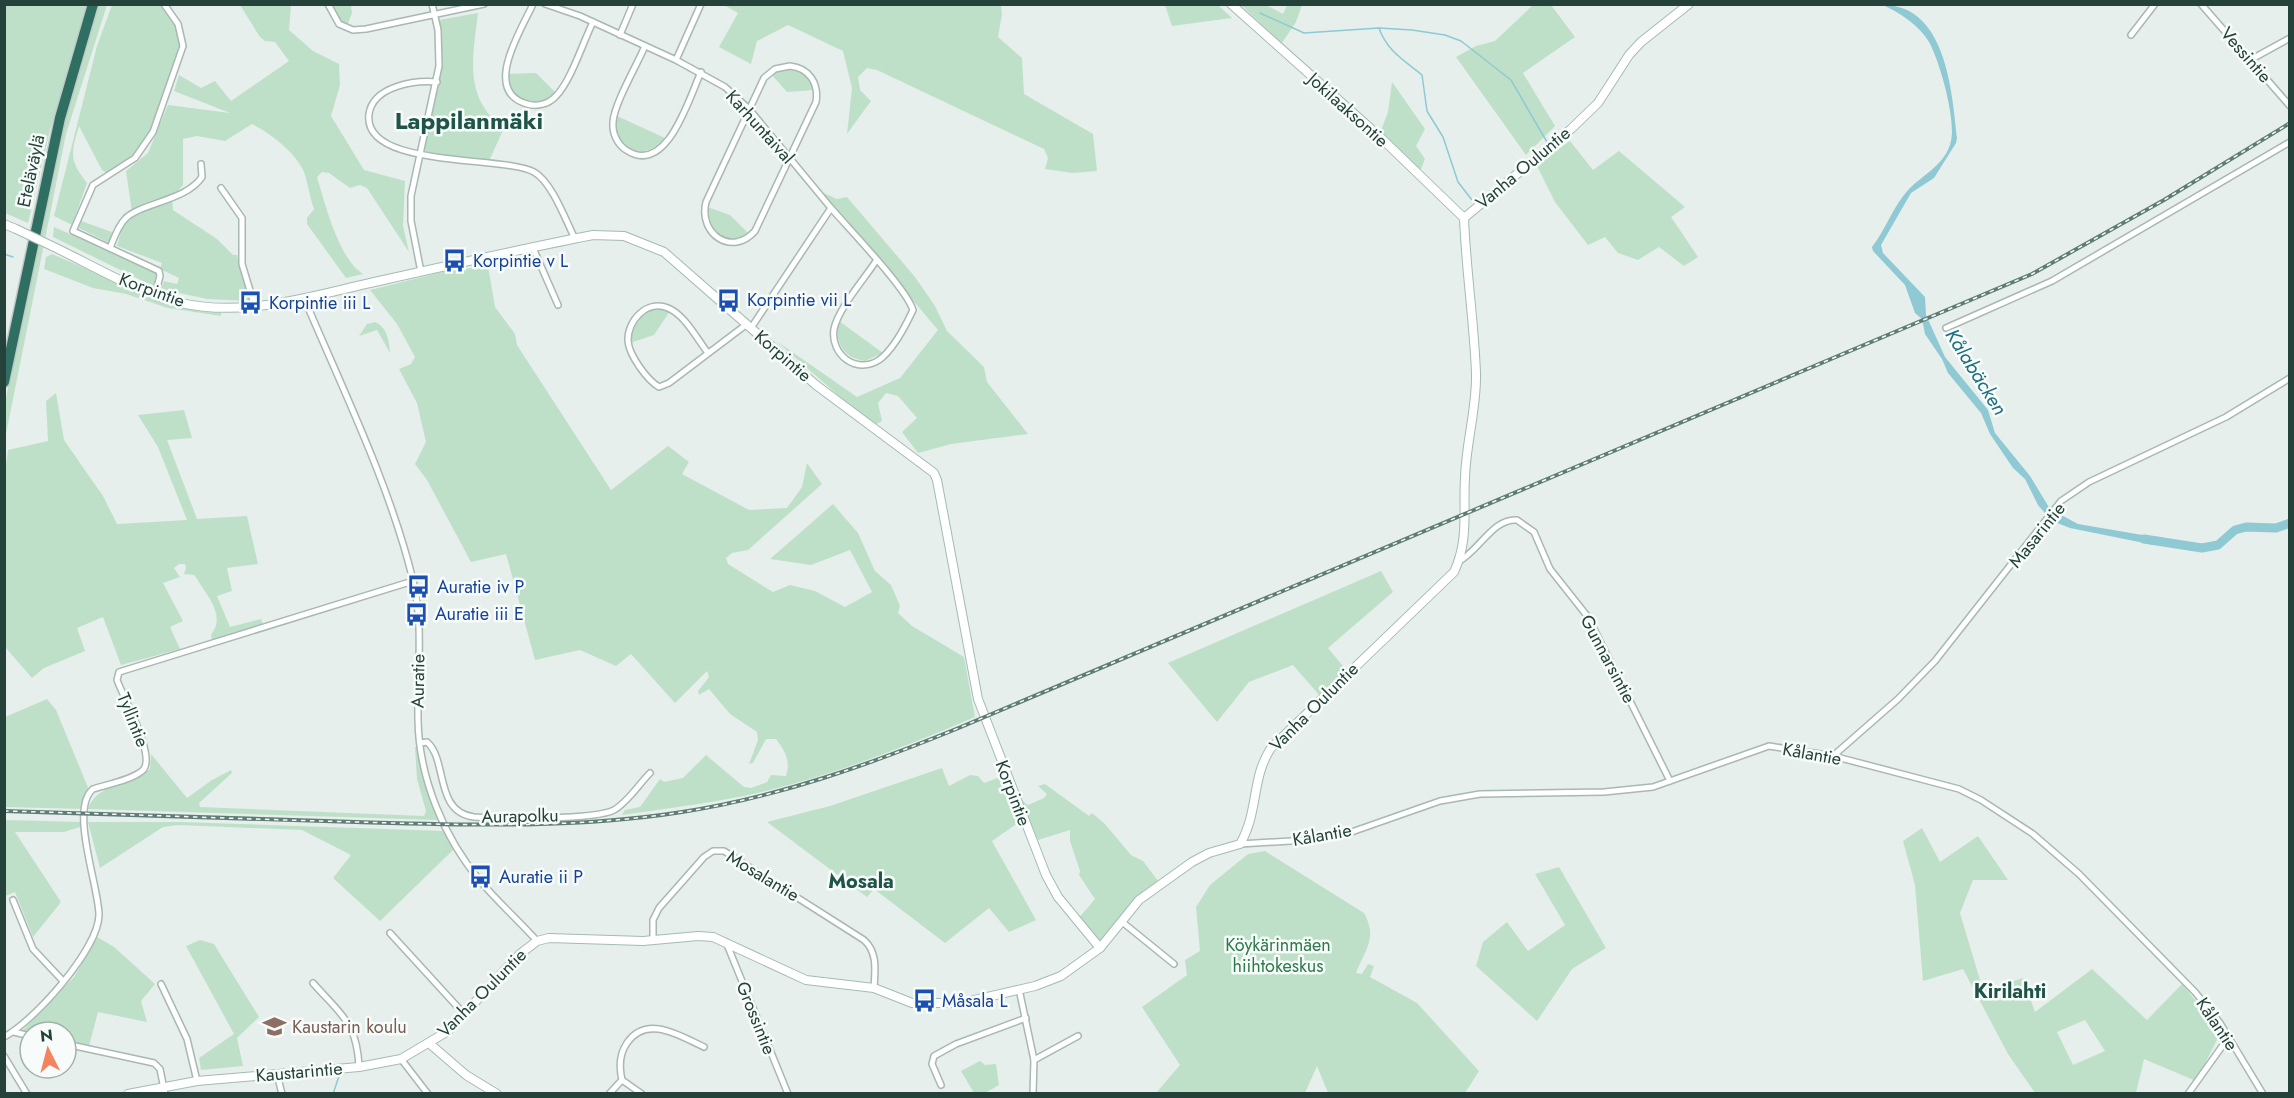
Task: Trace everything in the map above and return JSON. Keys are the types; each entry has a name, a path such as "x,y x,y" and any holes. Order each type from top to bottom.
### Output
{"highway":[{"name":"Eteläväylä","path":"4,382 60,118 93,4"}],"street":[{"path":"155,295 160,276 159,271 73,231 93,185 135,158 153,132 182,54 183,40 174,16 164,4"},
{"path":"174,4 174,16"},
{"path":"328,4 335,21 353,30 484,4"},
{"path":"421,272 411,221 413,181 438,82 439,42 432,4"},
{"path":"533,4 504,74 512,95 528,104 546,103 560,92 593,22"},
{"name":"Karhuntaival","path":"545,4 565,7 701,72 725,87 749,109 907,298 913,310 882,358 869,364 855,364 843,357 837,349 835,326 876,261"},
{"path":"620,34 633,4"},
{"path":"676,60 701,4"},
{"name":"Jokilaaksontie","path":"1231,4 1379,136 1464,218"},
{"name":"Vanha Ouluntie","path":"430,1044 464,1014 520,954 537,941 562,937 653,940 698,936 726,942 806,980 874,988 912,1004 961,1003 1019,989 1061,976 1100,948 1139,900 1192,862 1209,853 1240,844 1251,827 1258,776 1271,748 1413,608 1443,585 1458,562 1465,538 1465,477 1476,382 1464,218 1591,110 1641,42 1689,4"},
{"path":"2131,35 2155,4"},
{"name":"Vessintie","path":"2201,4 2289,106"},
{"path":"2250,60 2289,38"},
{"path":"645,46 613,122 617,140 630,152 649,155 665,146 701,72"},
{"path":"794,66 810,76 817,88 816,102 752,235 740,242 730,243 713,236 705,221 706,202 749,109 764,78 775,69 794,66"},
{"path":"438,82 424,82 384,92 374,101 369,114 370,126 380,141 388,146 420,154 534,172 548,187 575,239"},
{"path":"1946,328 2052,281 2289,142"},
{"path":"110,248 126,217 166,200 197,183 202,177 201,164"},
{"path":"221,188 242,218 242,264 255,307"},
{"path":"708,353 675,312 660,306 642,311 631,326 629,346 639,364 659,387 669,383 708,353 749,326 831,208"},
{"name":"Korpintie","path":"4,224 155,295 203,306 255,307 575,239 613,235 634,238 655,246 676,260 850,412 934,472 978,699 989,731 1046,875 1058,897 1100,948"},
{"path":"533,248 558,305"},
{"name":"Auratie","path":"304,298 392,509 413,581 419,608 420,743 435,802 454,842 482,883 537,941"},
{"name":"Masarintie","path":"1833,756 1910,687 1935,661 2061,501 2089,482 2226,417 2289,378"},
{"name":"Gunnarsintie","path":"1458,562 1471,555 1502,522 1517,520 1534,531 1550,568 1588,617 1670,781"},
{"name":"Tyllintie","path":"4,1037 32,1017 63,981 93,937 99,916 83,819 87,795 93,789 138,774 147,764 146,749 117,680 119,672 413,581"},
{"name":"Aurapolku","path":"420,743 427,742 433,749 438,771 453,806 464,815 474,818 606,813 619,806 650,773"},
{"name":"Kålantie","path":"1240,844 1308,840 1343,835 1440,801 1480,794 1604,792 1653,787 1770,746 1833,756 1959,789 2021,825 2079,874 2195,992 2220,1023 2262,1094"},
{"name":"Mosalantie","path":"653,940 653,920 659,908 704,857 713,851 724,851 864,940 873,950 874,988"},
{"path":"13,900 33,949 63,981"},
{"path":"1121,921 1174,964"},
{"path":"390,933 464,1014"},
{"name":"Grossintie","path":"726,942 788,1094"},
{"path":"314,983 353,1030 357,1039 359,1067"},
{"path":"161,984 187,1038 197,1081"},
{"path":"1019,989 1034,1060 1033,1094"},
{"path":"941,1084 932,1064 934,1056 956,1044 1026,1018"},
{"path":"609,1094 622,1080 621,1065 625,1046 637,1032 645,1029 662,1029 705,1047"},
{"path":"14,1032 18,1033"},
{"path":"1034,1060 1078,1036"},
{"path":"2188,1094 2228,1038"},
{"path":"430,1044 466,1075 496,1094"},
{"name":"Kaustarintie","path":"128,1094 164,1090 197,1081 359,1067 401,1059 430,1044"},
{"path":"78,1047 153,1063 160,1069 164,1090"},
{"path":"4,1056 27,1094"},
{"path":"401,1059 428,1094"},
{"path":"277,1074 282,1094"},
{"path":"622,1080 642,1094"}],"green space":[{"path":"4,5 88,5 50,130 28,223 5,213"},
{"path":"97,5 107,5 66,134 5,439 5,403 42,217 60,134"},
{"path":"112,5 162,5 172,18 181,45 147,139 131,158 107,173 102,170 79,126 73,156 77,168 87,183 72,225 54,216 97,46"},
{"path":"240,5 291,5 289,30 313,51 339,64 340,85 331,116 364,170 405,181 403,226 409,252 367,188 360,185 350,188 329,173 322,172 317,177 334,230 354,267 363,274 346,278 307,224 307,218 314,209 300,165 282,144 252,124 225,141 197,136 183,139 183,185 172,197 173,210 217,239 233,255 237,255 250,301 207,299 161,289 164,281 177,284 179,278 160,269 162,263 117,246 123,224 132,212 126,171 148,153 168,105 230,113 174,91 179,75 201,88 215,81 231,101 289,61 275,42 265,41 260,37"},
{"path":"330,5 351,5 352,13 347,26 336,18"},
{"path":"724,5 1001,5 1002,14 998,37 1022,58 1024,94 1093,134 1097,171 1073,173 1045,169 1048,158 1044,149 877,70 867,68 858,77 860,90 871,101 847,134 852,88 843,51 788,25 757,41 751,64 719,47 738,13"},
{"path":"1165,5 1218,5 1232,18 1172,26"},
{"path":"1241,5 1266,5 1283,14 1287,5 1302,5 1296,22 1282,43"},
{"path":"1533,5 1551,5 1575,37 1523,73 1555,126 1526,155 1456,57 1476,46 1495,41"},
{"path":"478,13 473,61 476,90 482,104 504,128 489,161 426,152 424,148 440,69 439,20"},
{"path":"785,68 803,74 815,90 787,92 771,74"},
{"path":"536,73 556,93 540,102 532,102 518,96 506,74"},
{"path":"1392,82 1425,129 1416,146 1425,159 1419,174 1379,136 1388,112"},
{"path":"617,116 665,138 654,148 647,150 627,148 617,136"},
{"path":"1570,141 1593,170 1619,151 1685,207 1671,217 1698,257 1684,266 1659,247 1638,260 1618,253 1605,237 1588,245 1555,202 1536,164"},
{"path":"821,192 837,199 847,197 915,277 935,306 947,331 984,367 987,382 1028,434 951,444 918,453 902,432 917,418 898,396 886,393 878,403 882,421 875,425 870,423 775,340 857,397 900,378 938,330"},
{"path":"707,207 730,215 749,234 731,239 719,236 711,224"},
{"path":"81,221 112,232 109,243 79,228"},
{"path":"54,227 152,270 156,274 156,285 153,286 53,237"},
{"path":"52,254 169,304 221,312 221,316 168,308 126,294 93,288 44,269 46,257"},
{"path":"488,266 495,307 515,334 517,345 611,490 668,446 689,462 682,474 749,510 787,508 802,487 807,463 822,484 748,550 732,553 726,558 728,564 773,592 790,585 815,591 845,607 872,592 850,550 811,565 770,559 833,504 858,533 875,571 891,585 900,606 898,613 912,626 964,657 975,717 890,752 803,781 729,799 622,815 625,810 640,807 660,779 664,782 683,778 706,755 744,787 751,788 767,782 771,775 786,776 787,761 776,739 766,739 753,763 749,764 758,740 757,732 730,714 709,689 699,695 698,691 709,677 707,671 675,703 631,654 616,666 580,650 535,660 506,554 471,562 427,480 415,464 426,442 417,403 399,369 411,364 415,357 397,324 370,290 442,272"},
{"path":"651,308 670,311 654,335 630,343 635,323"},
{"path":"839,321 883,353 865,361 846,353 839,342"},
{"path":"375,322 385,331 390,353 377,330 359,336 367,324"},
{"path":"56,393 64,440 103,496 117,524 187,520 158,447 138,415 184,410 192,438 167,440 197,519 247,516 258,564 227,568 232,591 217,596 230,627 261,619 263,624 212,640 211,635 217,621 214,607 194,575 184,574 185,564 179,564 174,568 180,577 163,583 183,621 170,627 180,649 121,665 103,617 77,628 85,651 44,668 32,678 5,647 4,479 8,450 48,441 46,401"},
{"path":"1381,571 1393,592 1328,648 1347,671 1320,696 1293,665 1249,682 1217,722 1168,663"},
{"path":"47,699 56,710 89,790 83,809 5,807 5,717"},
{"path":"415,747 417,747 438,820 88,809 92,801 106,789 150,769 151,754 187,798 231,770 232,773 199,803 200,807 424,816 426,811 417,779"},
{"path":"942,768 949,786 970,775 978,776 984,783 998,778 1004,780 1021,821 992,841 1036,920 1009,932 989,908 945,943 874,889 867,897 767,822 830,806"},
{"path":"1045,784 1089,816 1092,813 1104,823 1131,855 1143,861 1158,881 1126,909 1102,943 1079,918 1095,899 1079,875 1080,871 1070,841 1070,830 1038,840 1021,800 1028,805 1044,798 1047,794 1038,786"},
{"path":"5,820 82,822 80,827 64,832 15,832 61,902 33,937 15,892 5,896"},
{"path":"88,822 181,822 444,831 453,850 380,921 333,878 351,855 302,830 178,825 163,827 100,868"},
{"path":"1922,828 1940,862 1978,836 2008,880 1973,880 1960,913 1980,980 1987,990 2023,978 2035,1012 2092,969 2147,1020 2182,984 2221,1032 2196,1081 2144,1059 2136,1093 2035,1093 2008,1054 1963,969 1923,981 1915,885 1903,841","holes":["2085,1020 2105,1051 2073,1065 2057,1032"]},
{"name":"Köykärinmäen hiihtokeskus","path":"1265,851 1364,913 1370,937 1356,973 1362,974 1368,964 1374,966 1370,977 1417,1003 1479,1071 1465,1093 1328,1093 1317,1066 1305,1093 1156,1093 1180,1065 1142,1007 1187,975 1185,960 1200,951 1196,907 1210,885 1248,854"},
{"path":"1559,867 1606,948 1572,969 1537,1021 1476,966 1483,942 1507,922 1528,951 1565,925 1535,874"},
{"path":"97,937 114,947 155,984 141,1001 147,1022 98,1012 89,1046 78,1044 78,1020 33,1020 74,977"},
{"path":"200,940 214,944 259,1017 237,1038 243,1066 201,1070 199,1058 234,1034 186,946"},
{"path":"980,1061 985,1065 996,1064 999,1085 985,1093 974,1093 961,1071"}],"water":[{"path":"1883,5 1904,9 1920,19 1933,35 1948,75 1957,138 1934,178 1911,193 1881,245 1883,253 1925,297 1926,315 1945,357 1988,410 1995,433 2030,476 2050,509 2078,524 2154,537 2154,545 2070,528 2052,521 2038,505 2025,479 2013,468 1990,434 1981,413 1948,373 1942,359 1925,334 1922,319 1915,313 1905,285 1873,251 1872,247 1903,196 1944,156 1951,141 1952,131 1946,91 1929,42 1909,20"}],"waterway":[{"path":"1260,13 1304,33 1379,28 1445,35 1461,41 1511,80 1547,142"},
{"path":"1379,28 1391,49 1422,75 1427,111 1443,137 1458,182 1472,200"},
{"path":"4,254 13,257"},
{"name":"Kålabäcken","path":"2144,539 2202,548 2218,545 2235,530 2246,527 2276,528 2290,523"},
{"path":"4,975 4,989"},
{"path":"333,1094 340,1073"}],"railway":[{"path":"4,811 438,824 560,823 641,817 718,806 824,778 961,727 2032,274 2164,200 2290,123"}],"place":[{"name":"Korpintie v L","path":"455,261"},
{"name":"Korpintie vii L","path":"729,300"},
{"name":"Korpintie iii L","path":"251,303"},
{"name":"Auratie iv P","path":"419,587"},
{"name":"Auratie iii E","path":"417,614"},
{"name":"Auratie ii P","path":"481,877"},
{"name":"Måsala L","path":"924,1001"},
{"name":"Kaustarin koulu","path":"274,1027"}],"district":[{"name":"Lappilanmäki","path":"469,120"},
{"name":"Mosala","path":"861,881"},
{"name":"Kirilahti","path":"2010,991"}]}
